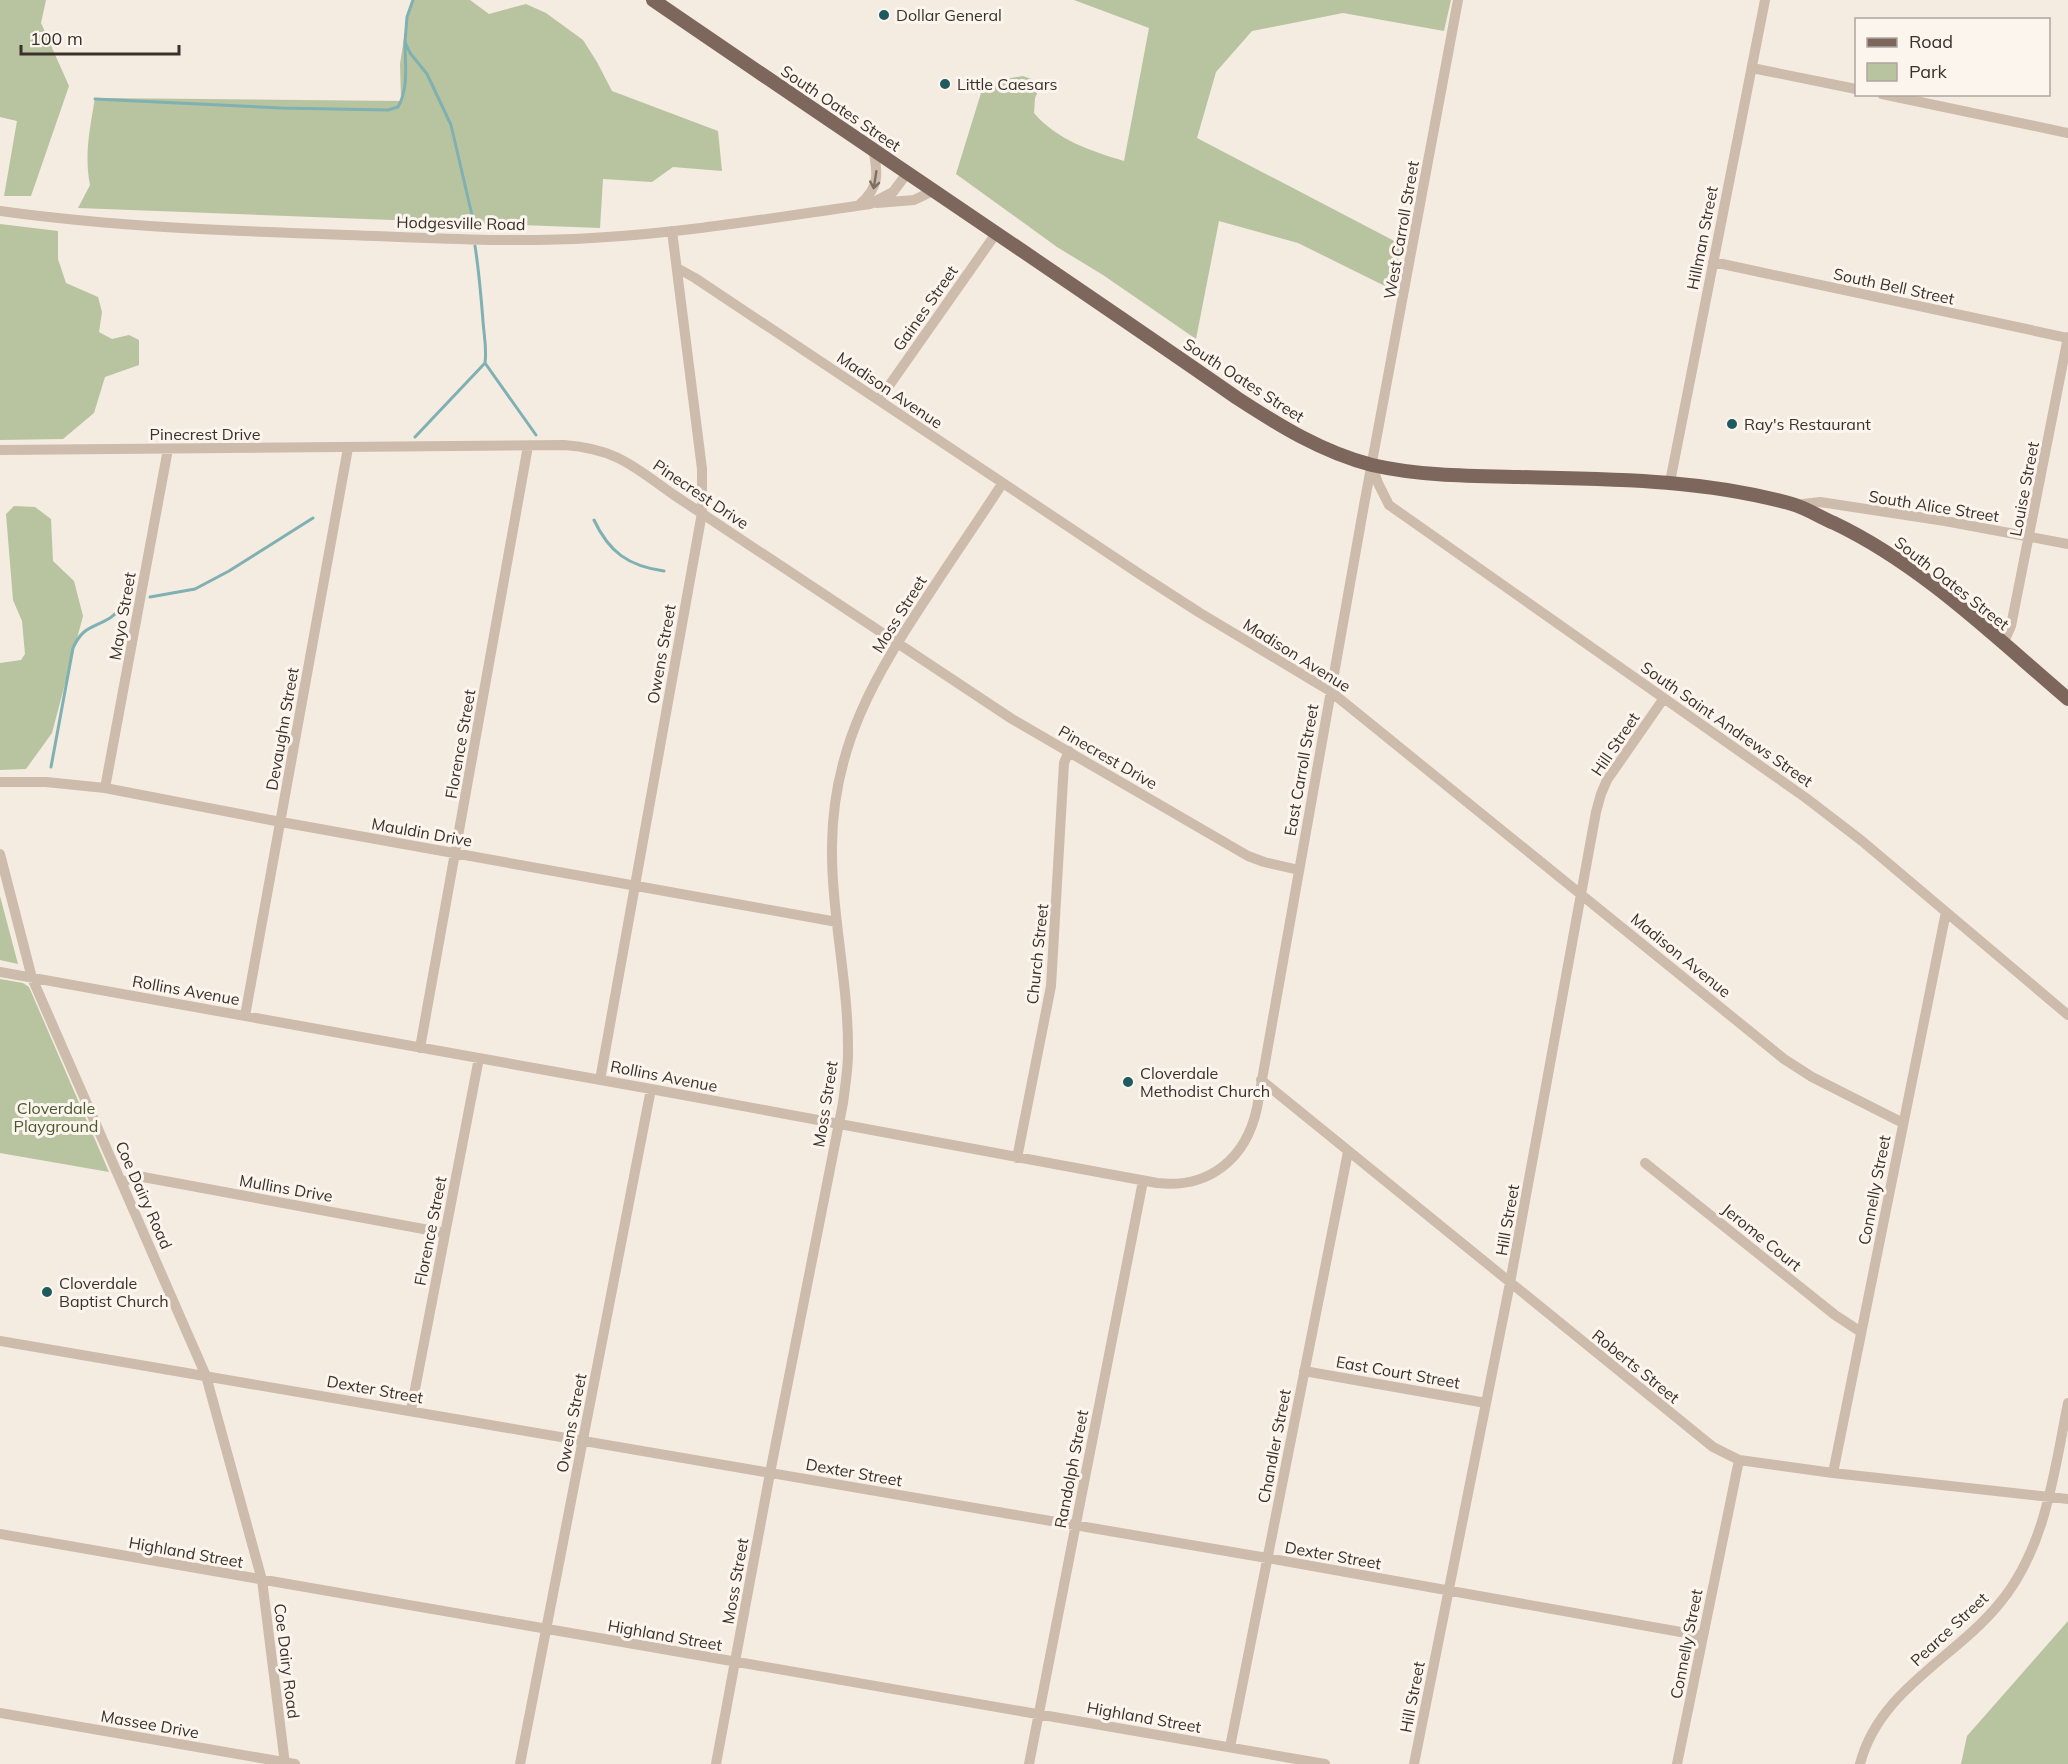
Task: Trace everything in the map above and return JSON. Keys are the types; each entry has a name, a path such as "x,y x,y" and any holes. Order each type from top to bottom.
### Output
{"main road":[{"name":"South Oates Street","path":"653,0 1284,429 1332,451 1372,465 1433,474 1670,482 1726,488 1794,505 1869,541 1890,554 1940,591 2068,699"}],"street":[{"name":"West Carroll Street","path":"1372,465 1458,0"},
{"name":"Hillman Street","path":"1670,482 1765,0"},
{"path":"1752,68 1855,89"},
{"path":"1892,96 2068,133"},
{"path":"858,206 874,189 876,172 873,148"},
{"name":"Hodgesville Road","path":"0,211 48,218 176,227 401,237 591,238 672,231 870,204 893,192 908,172"},
{"path":"870,204 914,200 935,190"},
{"name":"Owens Street","path":"600,1080 702,513 702,469 672,231"},
{"name":"Gaines Street","path":"879,400 997,232"},
{"name":"South Bell Street","path":"1713,262 2068,338"},
{"name":"Madison Avenue","path":"677,268 1200,613 1330,691 1784,1059 1812,1077 1903,1123"},
{"name":"Louise Street","path":"2003,644 2011,626 2068,338"},
{"name":"Florence Street","path":"420,1048 528,446"},
{"name":"Pinecrest Drive","path":"0,450 572,446 604,451 631,464 1012,719 1248,856 1299,870"},
{"name":"Devaughn Street","path":"245,1016 348,448"},
{"name":"Mayo Street","path":"105,788 168,449"},
{"name":"East Carroll Street","path":"1261,1080 1372,465"},
{"name":"South Saint Andrews Street","path":"1372,465 1389,505 1806,798 1862,841 2068,1015"},
{"name":"Moss Street","path":"716,1764 770,1473 843,1103 848,1055 832,844 833,819 843,760 858,716 897,643 1002,484"},
{"name":"South Alice Street","path":"1794,505 1820,502 2068,544"},
{"name":"Hill Street","path":"1414,1764 1510,1283 1600,794 1618,763 1664,698"},
{"name":"Church Street","path":"1017,1158 1051,986 1064,763 1069,752"},
{"name":"Mauldin Drive","path":"0,782 46,782 105,788 280,822 837,922"},
{"name":"Coe Dairy Road","path":"0,854 32,978 206,1376 262,1580 288,1763"},
{"name":"Connelly Street","path":"1833,1473 1946,912"},
{"name":"Rollins Avenue","path":"0,972 651,1089 1143,1181 1180,1184 1204,1178 1224,1166 1240,1150 1251,1130 1261,1080"},
{"name":"Florence Street","path":"411,1410 479,1058"},
{"name":"Roberts Street","path":"1261,1080 1713,1448 1739,1460 1833,1473 2068,1499"},
{"name":"Owens Street","path":"520,1764 651,1089"},
{"name":"Chandler Street","path":"1230,1747 1347,1152"},
{"name":"Jerome Court","path":"1645,1163 1836,1315 1861,1332"},
{"name":"Mullins Drive","path":"122,1183 131,1178 143,1177 445,1233"},
{"name":"Randolph Street","path":"1029,1764 1143,1181"},
{"name":"Dexter Street","path":"0,1341 1267,1558 1703,1636"},
{"name":"East Court Street","path":"1304,1371 1486,1403"},
{"name":"Pearce Street","path":"1860,1764 1869,1739 1892,1704 1981,1623 1999,1605 2012,1587 2035,1543 2049,1497 2068,1403"},
{"name":"Connelly Street","path":"1677,1764 1739,1460"},
{"name":"Highland Street","path":"0,1534 1325,1764"},
{"name":"Massee Drive","path":"0,1713 288,1763"}],"green space":[{"path":"0,0 46,0 41,23 69,86 31,196 4,196 17,121 0,117"},
{"path":"412,0 470,0 489,14 526,4 546,13 583,40 612,91 718,131 722,171 673,167 652,182 603,179 600,228 78,208 90,185 88,152 95,98 401,101 400,64"},
{"path":"1074,0 1451,0 1444,31 1343,13 1252,31 1216,72 1197,138 1402,245 1393,290 1298,243 1219,221 1196,339 1103,275 1057,247 956,174 981,93 999,80 1023,76 1042,83 1035,98 1034,113 1043,122 1075,143 1124,161 1149,28"},
{"path":"0,224 58,231 58,259 66,283 98,297 102,312 99,332 112,339 129,335 139,340 139,365 105,377 94,413 63,439 0,440"},
{"path":"14,506 35,507 51,519 53,561 74,581 83,616 52,733 26,769 0,770 0,663 21,660 25,654 22,621 13,600 6,514"},
{"path":"0,896 18,964 0,960"},
{"name":"Cloverdale Playground","path":"0,979 23,983 29,987 109,1172 0,1153"},
{"path":"2068,1621 2068,1764 1961,1764 1967,1736"}],"waterway":[{"path":"413,0 407,17 405,42 410,53 427,74 451,125 475,228"},
{"path":"95,99 281,108 388,110 398,107 404,92 405,42"},
{"path":"415,437 485,363 486,352 475,246"},
{"path":"485,363 536,435"},
{"path":"150,597 195,589 229,571 313,518"},
{"path":"594,520 606,541 621,556 651,569 664,571"},
{"path":"51,767 73,648 84,632 110,618 129,602"}],"place":[{"name":"Dollar General","path":"884,15"},
{"name":"Little Caesars","path":"945,84"},
{"name":"Ray's Restaurant","path":"1732,424"},
{"name":"Cloverdale Methodist Church","path":"1128,1082"},
{"name":"Cloverdale Baptist Church","path":"47,1292"}]}
